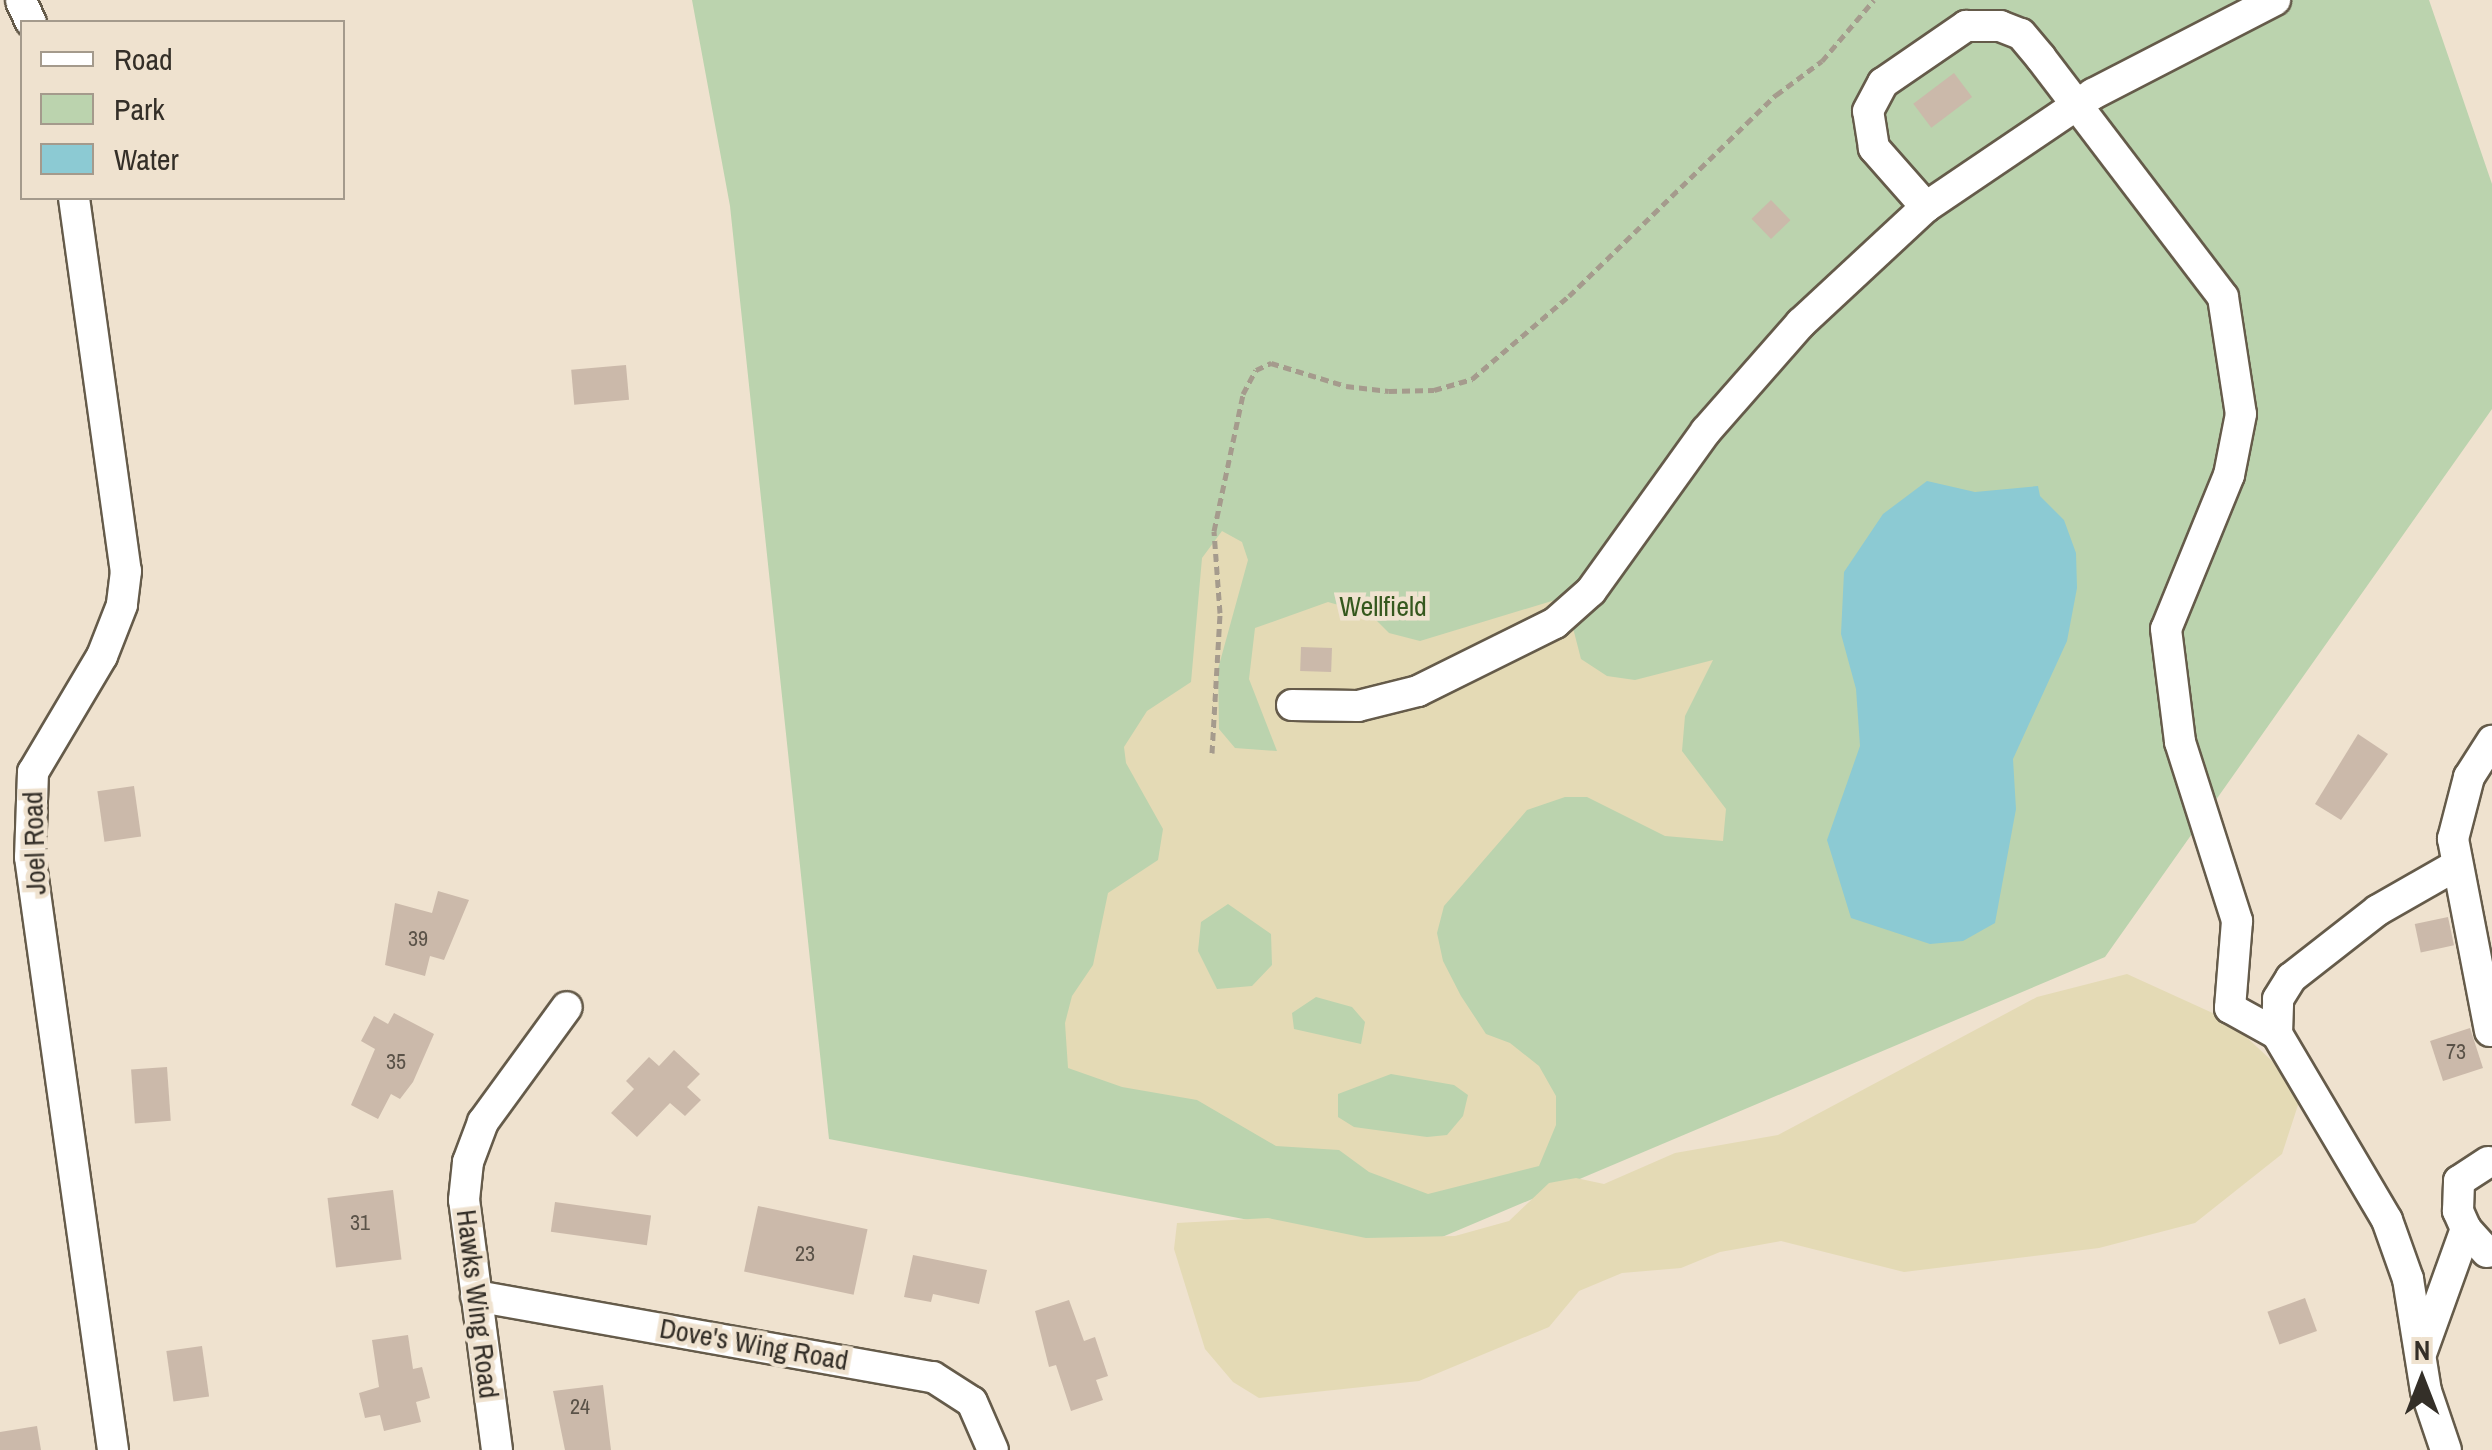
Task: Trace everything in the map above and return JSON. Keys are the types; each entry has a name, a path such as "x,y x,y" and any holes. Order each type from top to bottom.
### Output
{"street":[{"path":"1292,705 1358,706 1418,691 1555,623 1592,591 1706,431 1775,352 1926,207 2078,104 2275,0"},
{"path":"1926,207 1874,148 1868,111 1883,83 1966,26 1982,22 2021,34 2206,271 2231,325 2241,414 2232,460 2166,630 2180,742 2237,920 2230,1008 2277,1034 2388,1220 2446,1450"},
{"name":"Joel Road","path":"74,200 125,533 126,572 107,644 33,772 30,857 112,1450"},
{"path":"2490,1031 2455,866 2458,813 2468,778 2492,741"},
{"path":"2277,1034 2278,999 2290,978 2378,910 2455,866"},
{"name":"Hawks Wing Road","path":"497,1450 464,1200 468,1162 483,1122 567,1007"},
{"path":"2422,1351 2477,1241 2458,1211 2458,1181 2488,1162"},
{"name":"Dove's Wing Road","path":"476,1296 933,1377 972,1402 993,1450"}],"path":[{"path":"1212,753 1220,613 1214,531 1243,394 1256,370 1270,363 1346,386 1389,392 1434,390 1472,378 1569,296 1776,95 1822,62 1874,0"}],"green space":[{"name":"Wellfield","path":"692,0 2429,0 2492,184 2492,409 2105,957 1409,1251 829,1139 730,206"}],"sand":[{"path":"1222,531 1242,542 1248,560 1218,669 1219,729 1235,748 1277,751 1249,679 1255,628 1328,602 1370,614 1389,633 1420,641 1565,597 1581,659 1607,676 1635,680 1713,660 1685,716 1682,751 1726,809 1723,841 1665,836 1587,797 1565,797 1527,810 1444,906 1437,933 1443,961 1461,996 1486,1034 1510,1043 1539,1066 1556,1096 1556,1125 1539,1166 1428,1194 1369,1172 1339,1150 1276,1146 1197,1100 1122,1087 1068,1068 1065,1023 1072,996 1093,965 1108,893 1158,860 1163,829 1126,763 1124,747 1147,711 1191,682 1202,558","holes":["1228,904 1271,934 1272,965 1252,986 1217,989 1198,951 1201,922","1316,997 1352,1007 1365,1022 1361,1044 1294,1029 1292,1013","1391,1074 1454,1085 1468,1095 1463,1116 1447,1135 1427,1137 1354,1127 1338,1117 1338,1094"]},
{"path":"2127,974 2228,1020 2286,1074 2300,1099 2282,1154 2195,1223 2099,1248 1904,1272 1781,1241 1720,1252 1681,1268 1622,1273 1579,1291 1549,1327 1419,1381 1259,1398 1233,1382 1205,1349 1174,1249 1177,1223 1268,1218 1366,1238 1455,1236 1509,1221 1549,1183 1576,1178 1604,1184 1675,1153 1778,1135 2037,997"}],"water":[{"path":"1927,481 1975,492 2038,486 2040,496 2064,520 2076,553 2077,588 2067,641 2013,759 2016,809 1995,923 1963,941 1930,944 1851,918 1827,840 1860,746 1856,689 1841,634 1844,572 1883,514"}],"building":[{"path":"1954,73 1972,97 1931,128 1913,104"},
{"path":"1771,200 1790,220 1771,239 1752,219"},
{"path":"626,365 629,400 574,405 571,370"},
{"path":"1301,647 1332,648 1331,672 1300,671"},
{"path":"2358,734 2388,754 2341,820 2315,804"},
{"path":"134,786 141,837 104,842 97,791"},
{"path":"438,891 469,900 444,960 430,956 425,976 385,965 395,903 432,913"},
{"path":"2448,917 2454,945 2421,952 2415,924"},
{"path":"394,1013 434,1034 413,1082 400,1099 391,1094 378,1119 351,1105 375,1049 361,1041 374,1016 388,1024"},
{"path":"2470,1028 2483,1068 2443,1081 2430,1041"},
{"path":"674,1050 700,1074 687,1087 701,1100 685,1116 670,1103 637,1137 611,1113 634,1089 626,1081 649,1057 659,1066"},
{"path":"167,1067 171,1121 135,1123 131,1070"},
{"path":"393,1190 402,1259 336,1268 327,1198"},
{"path":"555,1202 651,1215 647,1245 551,1232"},
{"path":"758,1206 868,1229 854,1295 744,1272"},
{"path":"913,1255 987,1270 979,1304 933,1294 931,1302 904,1297"},
{"path":"2305,1298 2317,1331 2279,1345 2267,1312"},
{"path":"1069,1300 1084,1341 1095,1337 1108,1376 1096,1380 1103,1400 1071,1411 1056,1365 1049,1367 1035,1311"},
{"path":"408,1335 413,1369 422,1367 430,1398 416,1402 421,1422 384,1431 380,1415 365,1418 359,1393 379,1387 372,1340"},
{"path":"202,1346 209,1397 173,1402 166,1351"},
{"path":"603,1385 611,1450 565,1450 553,1391"},
{"path":"37,1426 41,1450 0,1450 0,1432"}]}
